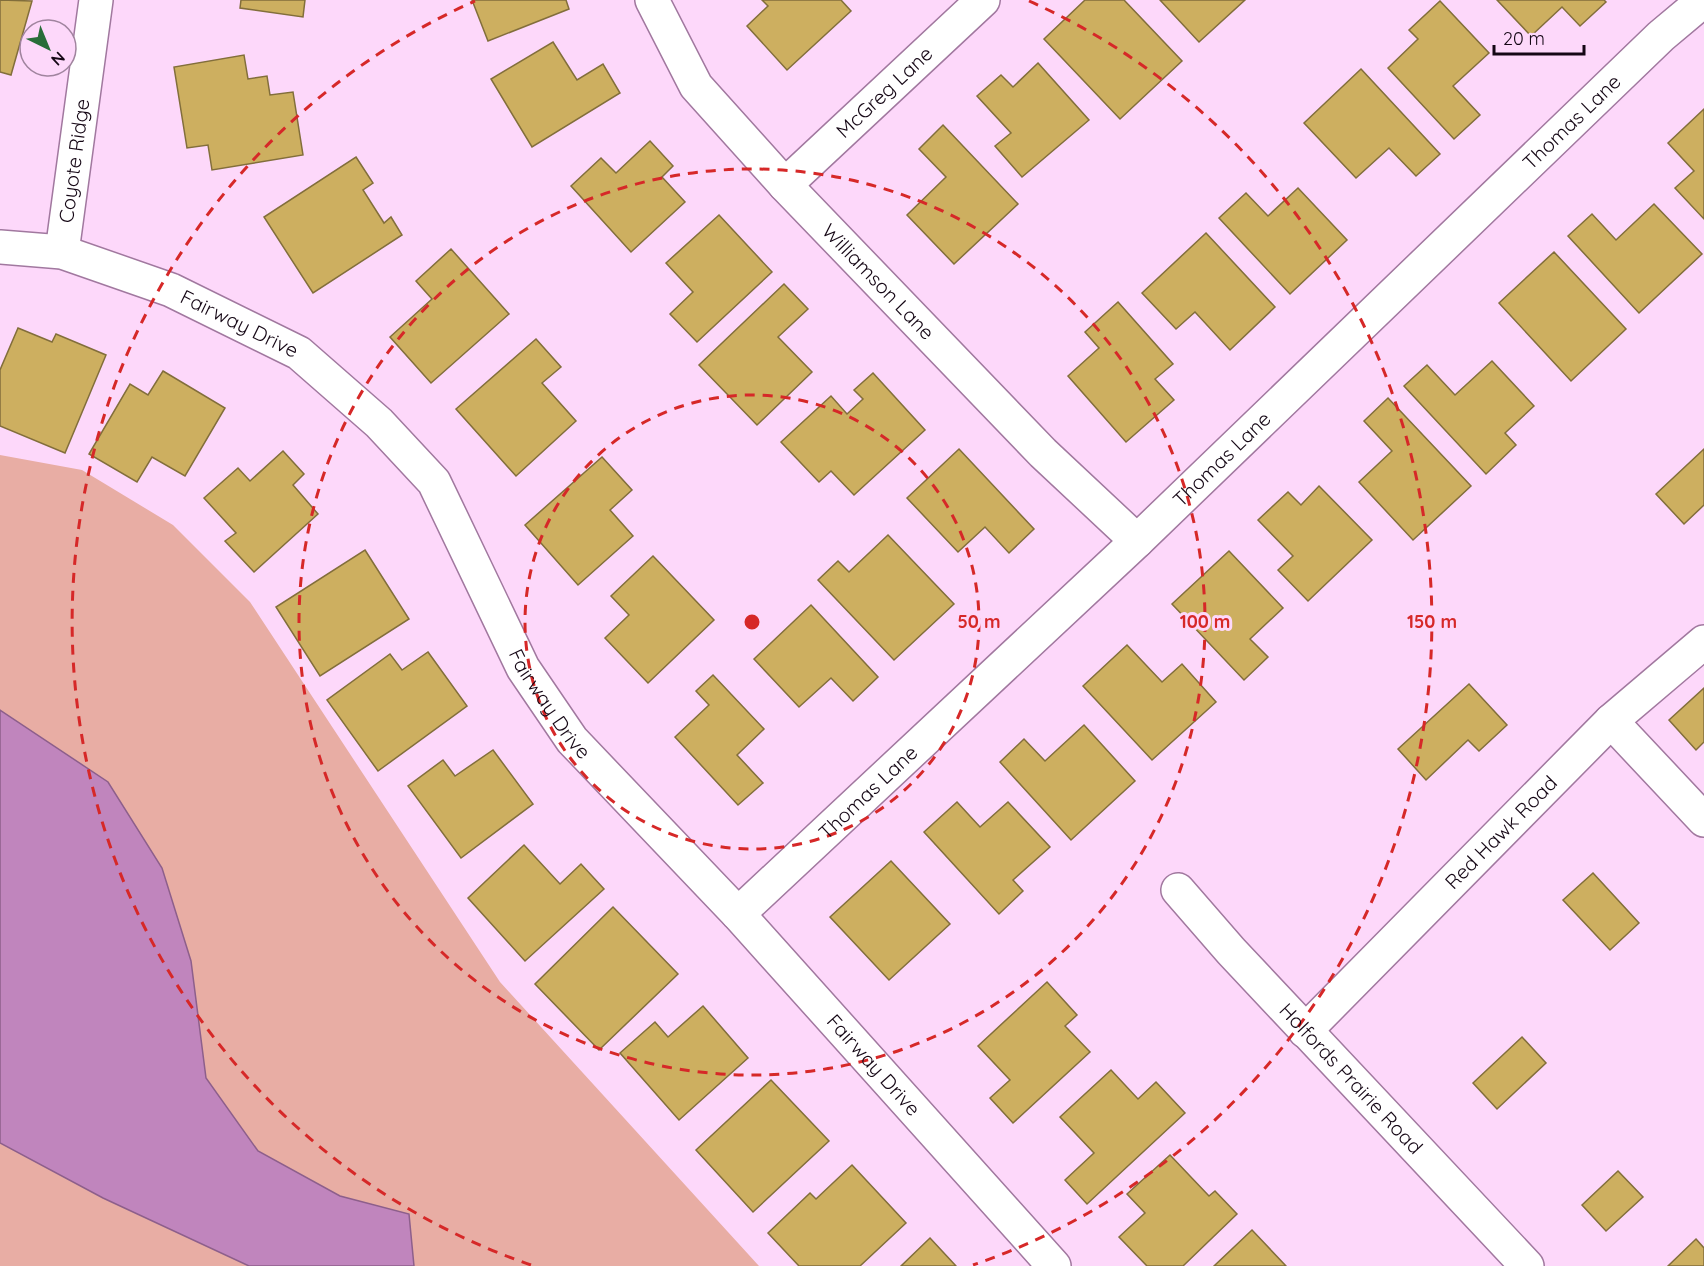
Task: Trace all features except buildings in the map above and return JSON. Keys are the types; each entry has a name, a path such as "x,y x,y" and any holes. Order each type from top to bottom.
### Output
{"street":[{"name":"Coyote Ridge","path":"62,252 96,0"},
{"name":"Williamson Lane","path":"651,0 696,86 785,185 1043,453 1137,541"},
{"name":"McGreg Lane","path":"785,185 983,0"},
{"name":"Thomas Lane","path":"738,914 1137,541 1653,44 1704,0"},
{"name":"Fairway Drive","path":"0,247 62,252 171,290 299,353 379,423 434,482 523,668 572,740 738,914 1054,1266"},
{"name":"Red Hawk Road","path":"1305,1031 1611,721 1704,642"},
{"path":"1611,721 1704,820"},
{"name":"Holfords Prairie Road","path":"1178,891 1305,1031 1527,1266"}],"shaded area":[{"path":"0,455 82,470 173,525 250,602 500,982 759,1266 0,1266"},
{"path":"0,710 108,782 162,868 191,961 206,1078 258,1151 340,1196 409,1214 414,1266 249,1266 103,1198 0,1143"}]}
